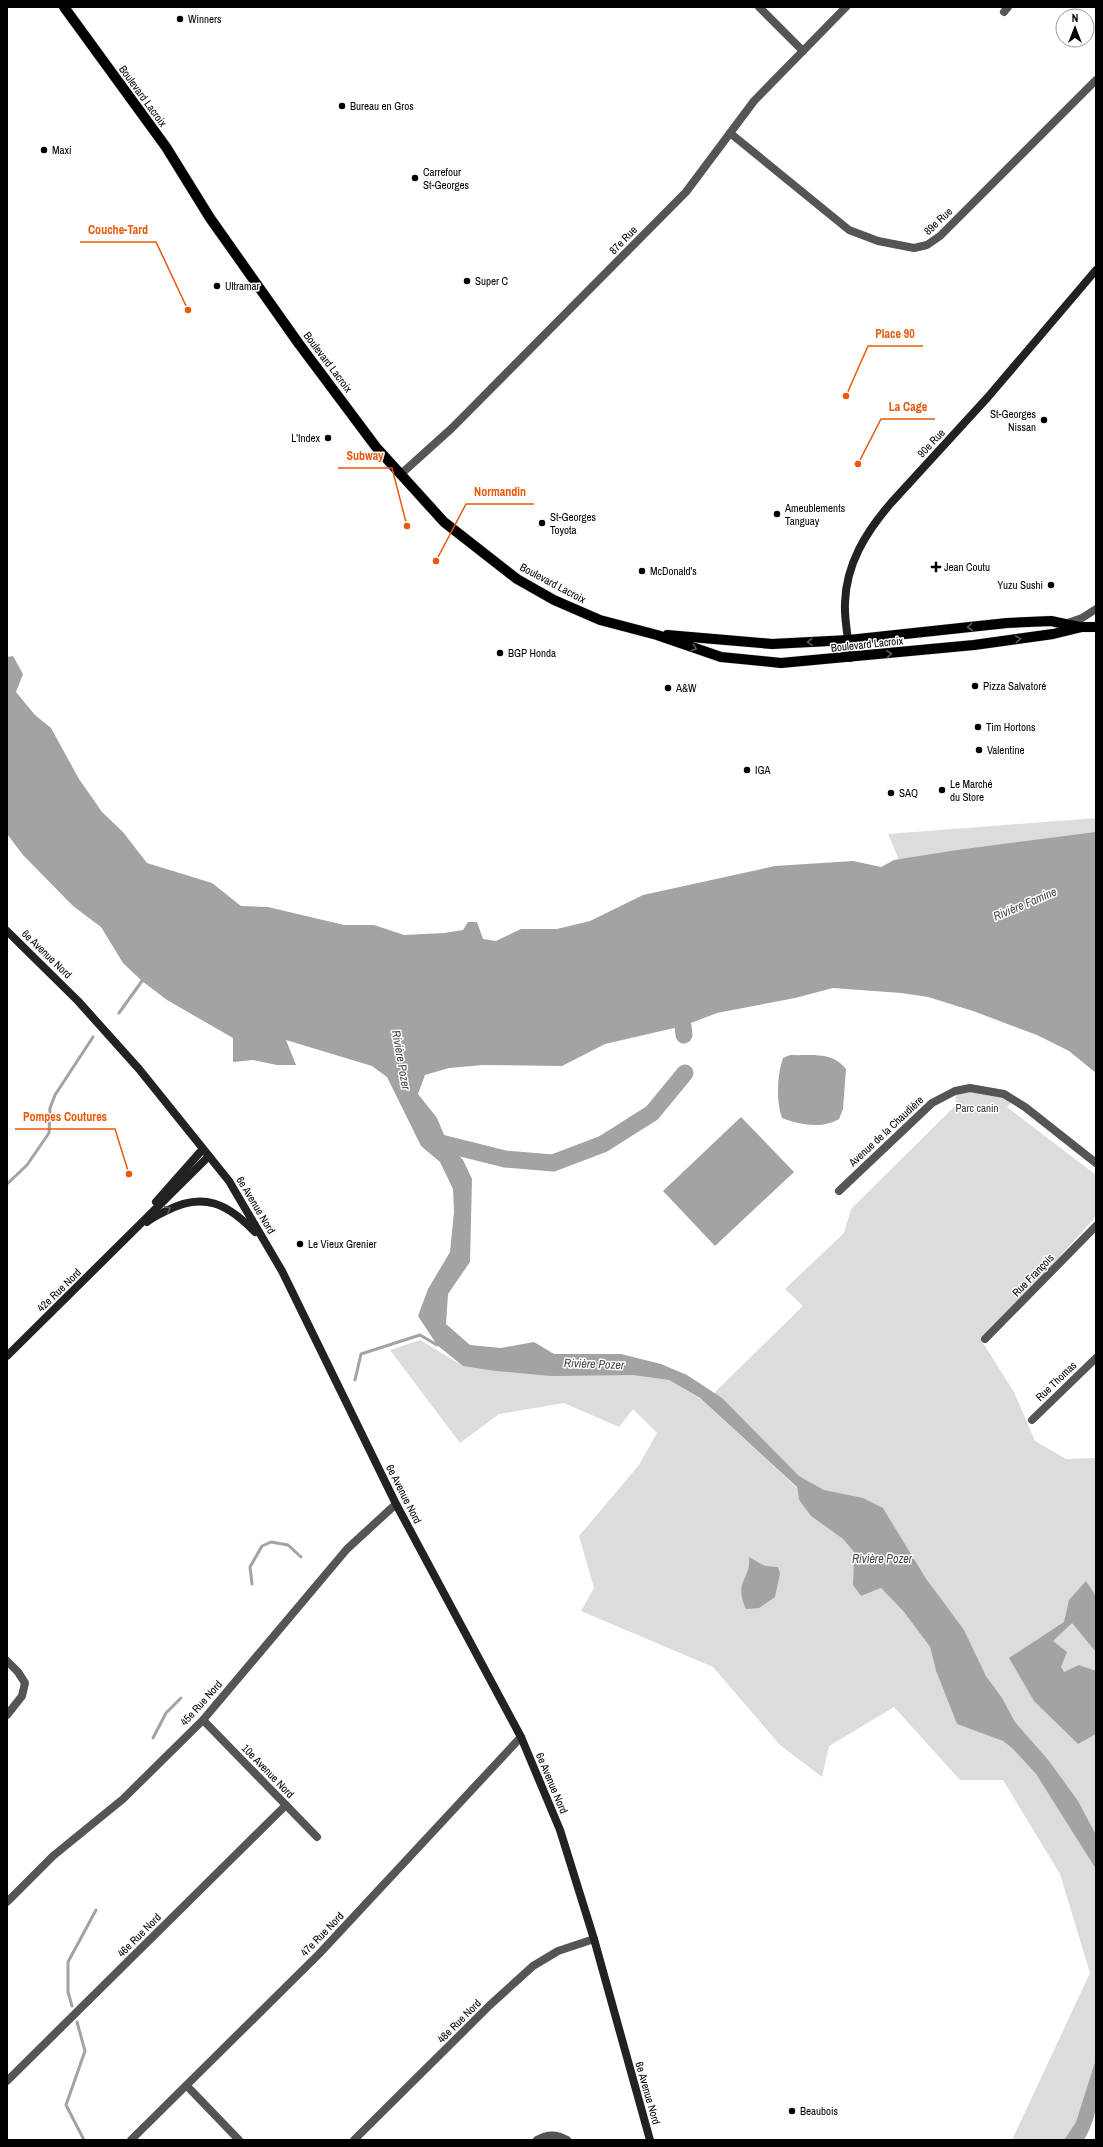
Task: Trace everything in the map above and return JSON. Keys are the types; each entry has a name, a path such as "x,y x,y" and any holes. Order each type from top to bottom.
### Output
{"main road":[{"name":"Boulevard Lacroix","path":"64,7 166,147 210,218 299,344 376,447 444,522 517,579 554,600 600,620 658,635 721,657 781,663 850,658 1017,640 1082,627"},
{"name":"90e Rue","path":"850,658 845,604 848,582 857,550 877,518 988,397 1096,270"},
{"name":"Boulevard Lacroix","path":"658,635 772,644 849,640 1007,623 1051,622 1082,627 1096,627"},
{"name":"6e Avenue Nord","path":"7,931 78,1001 138,1069 229,1181 285,1278 396,1504 521,1737 560,1830 594,1940 650,2140"},
{"name":"42e Rue Nord","path":"126,1240 206,1153"},
{"name":"42e Rue Nord","path":"7,1356 126,1240 150,1219 185,1202 199,1200 214,1202 228,1209 242,1219 266,1243"}],"street":[{"path":"759,7 803,51"},
{"name":"87e Rue","path":"400,474 452,428 686,192 754,101 846,7"},
{"name":"89e Rue","path":"730,133 849,230 883,243 921,247 927,245 940,236 1096,80"},
{"path":"1065,624 1082,618 1096,609"},
{"name":"Avenue de la Chaudière","path":"839,1191 932,1102 955,1091 970,1088 1004,1094 1025,1107 1096,1163"},
{"name":"Rue François","path":"985,1339 1096,1226"},
{"name":"Rue Thomas","path":"1032,1420 1096,1358"},
{"name":"45e Rue Nord","path":"7,1902 54,1856 123,1799 203,1720 347,1549 396,1504"},
{"path":"7,1661 18,1672 25,1683 22,1696 7,1715"},
{"name":"10e Avenue Nord","path":"203,1720 317,1837"},
{"name":"47e Rue Nord","path":"131,2140 319,1954 521,1737"},
{"name":"46e Rue Nord","path":"7,2081 286,1806"},
{"name":"48e Rue Nord","path":"354,2140 490,2005 533,1966 558,1951 594,1940"},
{"path":"187,2086 239,2140"},
{"path":"537,2140 544,2136 556,2135 567,2140"}],"green space":[{"path":"1096,818 1096,833 899,860 888,834"},
{"name":"Parc canin","path":"970,1088 1014,1100 1007,1107 1096,1175 1096,1216 983,1343 1014,1392 1035,1441 1066,1459 1096,1458 1096,1836 1015,1722 883,1508 824,1490 799,1476 714,1393 803,1306 785,1289 844,1233 851,1209 956,1105 955,1091"},
{"path":"420,1340 463,1366 632,1375 669,1380 702,1400 797,1488 799,1500 811,1516 843,1539 854,1552 853,1585 861,1596 881,1588 904,1612 930,1647 936,1671 957,1724 1003,1741 1012,1748 1036,1774 1096,1865 1096,2061 1076,2122 1064,2140 1012,2140 1090,1973 1060,1874 1003,1780 960,1780 894,1707 829,1746 822,1777 780,1745 713,1667 581,1611 594,1588 579,1536 639,1465 657,1433 633,1409 619,1427 564,1403 499,1414 460,1443 390,1350"}],"water":[{"path":"13,656 23,674 16,692 35,715 51,728 79,779 102,812 123,832 147,863 212,883 241,906 268,907 344,925 374,925 404,935 444,933 463,930 468,922 477,922 483,939 496,941 521,929 557,929 590,921 643,895 775,866 853,861 881,867 894,860 957,850 1096,832 1096,1073 1069,1051 1037,1035 973,1011 928,997 901,993 833,988 795,998 717,1013 683,1026 605,1044 562,1066 483,1065 449,1068 425,1075 418,1094 437,1118 448,1144 463,1160 472,1179 470,1262 448,1294 446,1324 470,1345 501,1348 534,1342 554,1354 621,1354 661,1364 687,1375 722,1398 799,1476 824,1490 863,1498 883,1508 927,1580 964,1630 986,1676 1002,1698 1015,1722 1049,1761 1078,1801 1096,1835 1096,1869 1036,1774 1012,1748 1003,1741 957,1724 936,1671 930,1647 904,1612 881,1588 861,1596 853,1585 854,1552 843,1539 811,1516 799,1500 797,1487 700,1398 669,1380 632,1375 551,1376 496,1371 463,1366 437,1345 418,1316 428,1289 450,1252 454,1212 453,1189 440,1162 421,1146 387,1077 372,1066 286,1040 296,1065 277,1065 253,1060 233,1062 233,1038 167,1000 142,981 123,963 101,927 73,906 23,855 7,834 7,657"},
{"path":"790,1055 813,1055 828,1057 840,1063 846,1069 843,1109 839,1119 825,1124 811,1125 796,1123 782,1118 778,1096 778,1080 783,1058"},
{"path":"741,1117 794,1172 715,1246 663,1191"},
{"path":"749,1557 765,1566 778,1567 780,1574 775,1597 759,1608 746,1609 741,1592 743,1581 748,1571"},
{"path":"1086,1581 1096,1596 1096,1652 1072,1623 1053,1641 1067,1652 1061,1667 1064,1672 1079,1665 1096,1671 1096,1734 1078,1744 1034,1701 1009,1658 1064,1622 1069,1600"},
{"path":"1096,2059 1097,2091 1093,2120 1084,2140 1064,2140 1076,2122"}],"waterway":[{"path":"119,1013 142,981"},
{"path":"683,1026 684,1035"},
{"path":"7,1184 27,1165 49,1133 50,1108 55,1095 93,1037"},
{"path":"437,1142 505,1159 553,1163 603,1144 652,1113 685,1073"},
{"path":"355,1380 361,1354 420,1335 437,1345"},
{"path":"252,1584 250,1567 262,1546 271,1542 288,1545 301,1557"},
{"path":"153,1738 166,1713 181,1698"},
{"path":"72,2006 68,1992 68,1962 96,1910"},
{"path":"77,2022 85,2051 66,2105 84,2140"}],"place":[{"name":"Winners","path":"180,19"},
{"name":"Bureau en Gros","path":"342,106"},
{"name":"Maxi","path":"44,150"},
{"name":"Carrefour St-Georges","path":"415,178"},
{"name":"Super C","path":"467,281"},
{"name":"Ultramar","path":"217,286"},
{"name":"Couche-Tard","path":"188,310"},
{"name":"Place 90","path":"846,396"},
{"name":"St-Georges Nissan","path":"1044,420"},
{"name":"L'Index","path":"328,438"},
{"name":"La Cage","path":"858,464"},
{"name":"Ameublements Tanguay","path":"777,514"},
{"name":"St-Georges Toyota","path":"542,523"},
{"name":"Subway","path":"407,526"},
{"name":"Normandin","path":"436,561"},
{"name":"Jean Coutu","path":"936,567"},
{"name":"McDonald's","path":"642,571"},
{"name":"Yuzu Sushi","path":"1051,585"},
{"name":"BGP Honda","path":"500,653"},
{"name":"Pizza Salvatoré","path":"975,686"},
{"name":"A&W","path":"668,688"},
{"name":"Tim Hortons","path":"978,727"},
{"name":"Valentine","path":"979,750"},
{"name":"IGA","path":"747,770"},
{"name":"Le Marché du Store","path":"942,790"},
{"name":"SAQ","path":"891,793"},
{"name":"Pompes Coutures","path":"129,1174"},
{"name":"Le Vieux Grenier","path":"300,1244"},
{"name":"Beaubois","path":"792,2111"}],"water label":[{"name":"Rivière Famine","path":"1025,904"},
{"name":"Rivière Pozer","path":"401,1060"},
{"name":"Rivière Pozer","path":"594,1364"},
{"name":"Rivière Pozer","path":"882,1559"}]}
